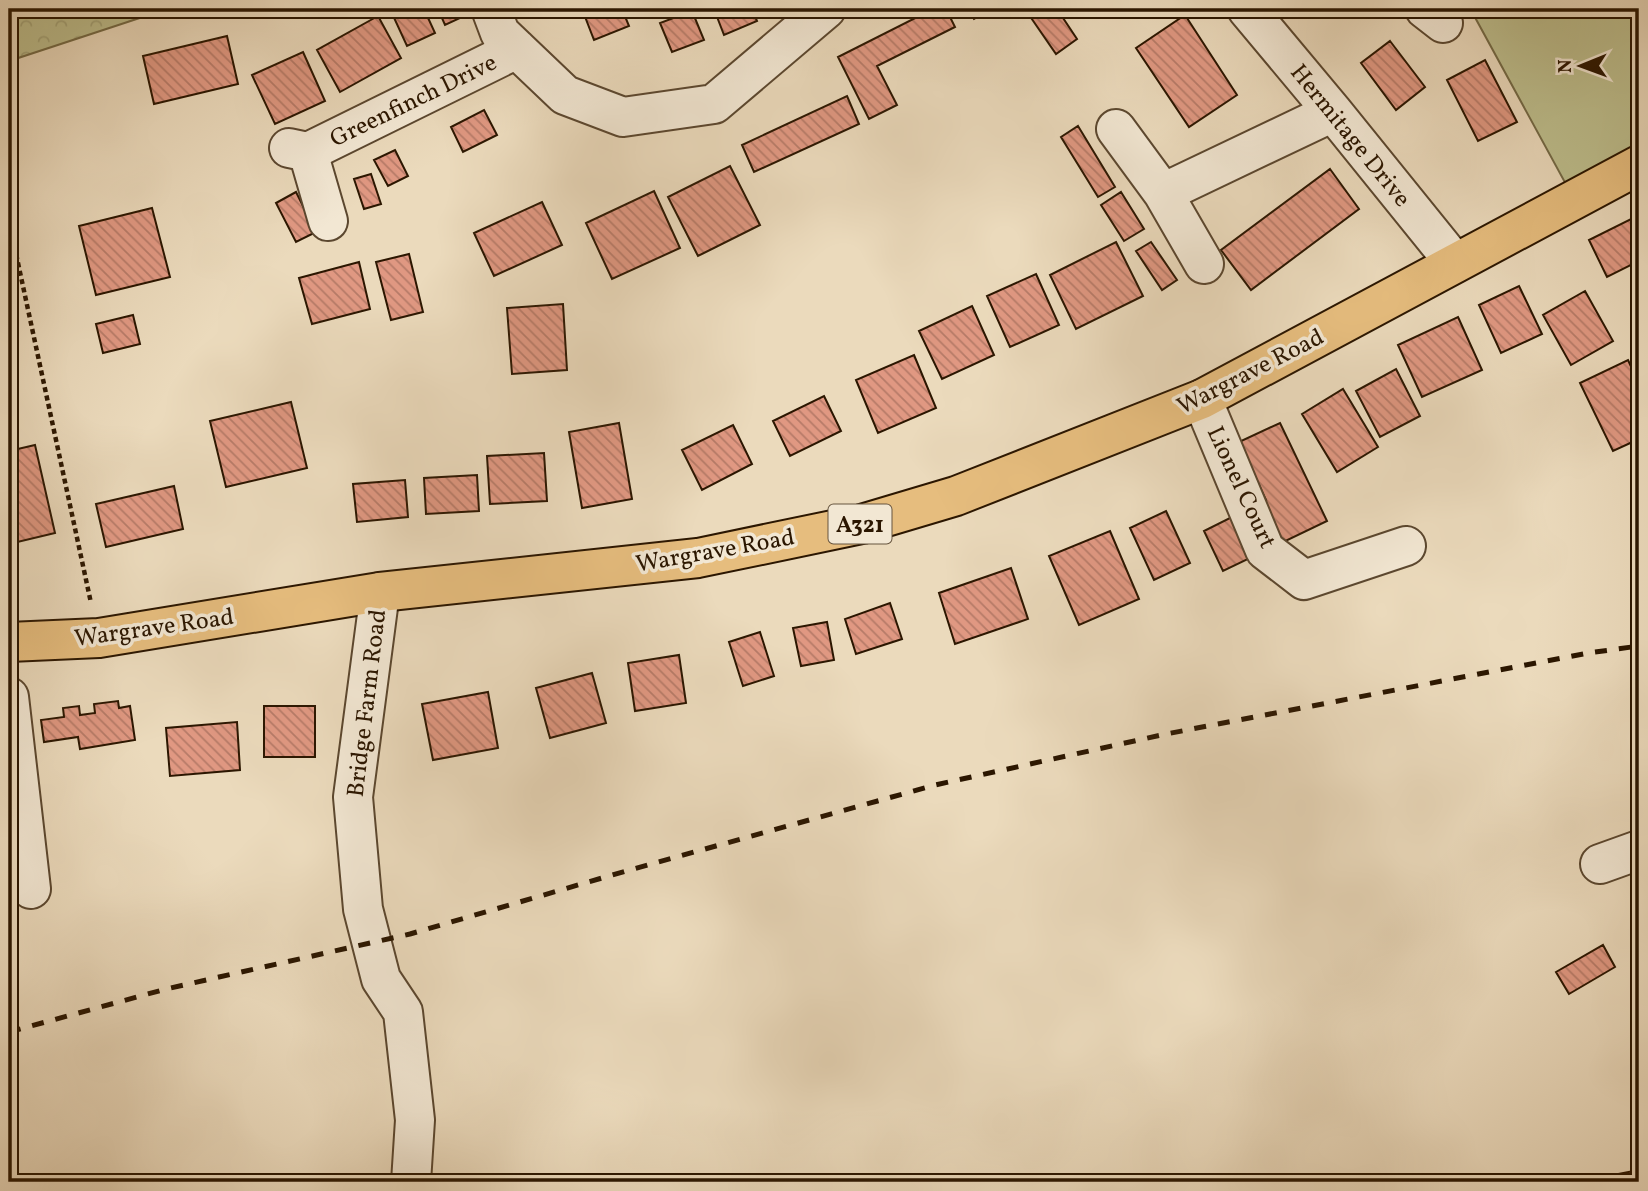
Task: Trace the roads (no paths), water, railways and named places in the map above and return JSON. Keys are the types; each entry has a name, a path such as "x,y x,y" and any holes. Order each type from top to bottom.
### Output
{"main road":[{"name":"Wargrave Road","path":"9,642 99,638 380,592 698,558 862,524 956,496 1202,399 1639,165"}],"street":[{"path":"491,9 500,33 565,95 624,117 714,104 826,9"},
{"name":"Hermitage Drive","path":"1261,13 1333,112 1455,263"},
{"name":"Greenfinch Drive","path":"328,221 298,150 517,48"},
{"path":"1163,193 1333,112"},
{"path":"1116,129 1163,193 1204,264"},
{"name":"Lionel Court","path":"1202,399 1265,550 1304,580 1406,546"},
{"name":"Bridge Farm Road","path":"380,592 353,797 363,909 381,979 403,1012 415,1120 411,1182"},
{"path":"9,697 31,889"},
{"path":"1600,864 1639,850"}],"railway":[{"path":"9,1032 166,989 410,934 935,785 1166,734 1588,653 1639,646"}]}
